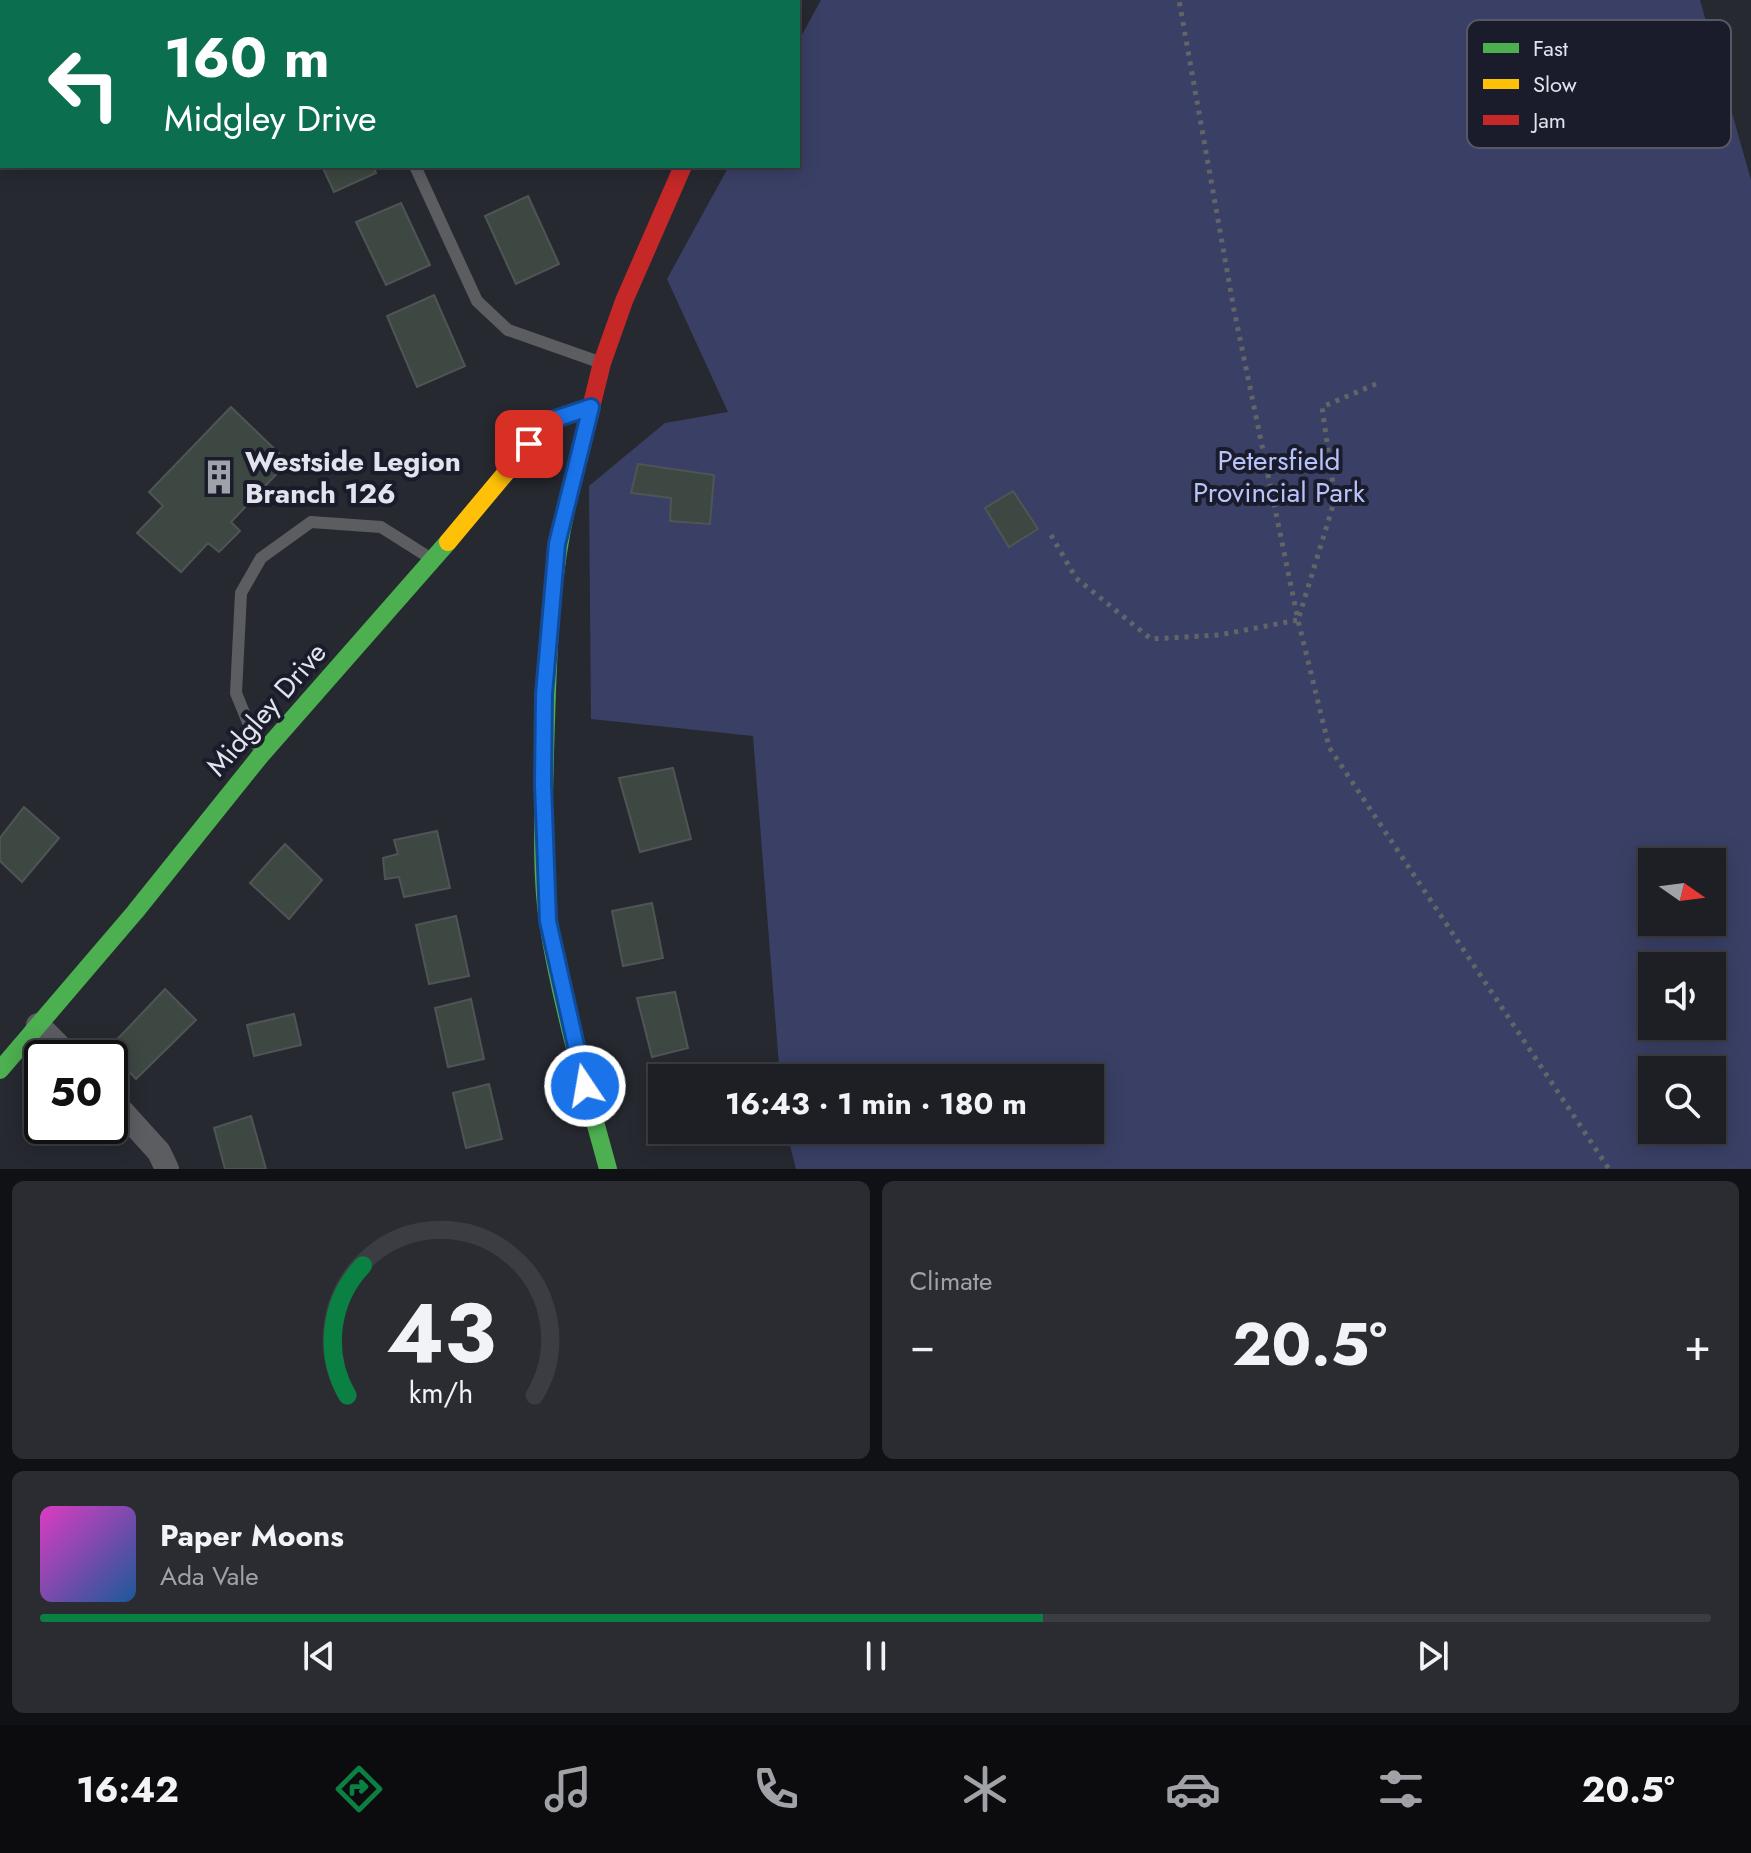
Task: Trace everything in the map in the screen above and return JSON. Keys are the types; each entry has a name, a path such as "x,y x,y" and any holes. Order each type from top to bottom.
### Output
{"main road":[{"path":"608,1169 585,1086 548,921 543,844 544,694 557,544 602,363 624,301 682,168"},
{"name":"Midgley Drive","path":"0,1070 135,912 261,755 433,560 549,421 591,407"}],"street":[{"path":"38,1025 53,1040"},
{"path":"128,1118 159,1152 167,1169"}],"lane":[{"path":"416,168 477,301 508,330 602,363"},
{"path":"261,755 236,693 241,593 261,558 311,522 381,527 433,560"}],"path":[{"path":"1179,0 1234,310 1298,620 1329,747 1609,1169"},
{"path":"1298,620 1335,499 1322,407 1376,384"},
{"path":"1051,535 1076,578 1151,639 1219,635 1298,620"}],"green space":[{"name":"Petersfield Provincial Park","path":"821,0 1700,0 1706,20 1467,20 1467,148 1731,148 1731,109 1751,180 1751,1169 796,1169 790,1144 1104,1144 1104,1064 779,1064 753,736 591,719 589,486 665,423 728,412 667,279 728,168 800,168 800,38"}],"building":[{"path":"323,168 374,168 376,173 334,192"},
{"path":"528,196 559,264 516,284 485,216"},
{"path":"401,203 430,265 386,285 356,222"},
{"path":"434,295 465,366 417,387 387,316"},
{"name":"Westside Legion Branch 126","path":"231,407 288,462 231,522 240,531 219,552 208,543 181,572 137,533 163,506 149,492"},
{"path":"638,464 714,475 710,524 670,521 671,498 631,493"},
{"path":"1013,491 1038,529 1009,547 985,508"},
{"path":"673,768 691,839 640,852 619,778"},
{"path":"24,807 59,838 22,882 0,861 0,838"},
{"path":"437,831 450,888 404,897 399,877 385,879 383,858 398,854 394,840"},
{"path":"285,844 322,880 289,919 250,883"},
{"path":"652,903 663,958 623,966 612,911"},
{"path":"456,916 469,976 429,984 416,925"},
{"path":"165,989 196,1020 136,1079 128,1070 128,1040 117,1040"},
{"path":"675,992 688,1048 652,1057 637,998"},
{"path":"471,999 484,1059 448,1067 435,1008"},
{"path":"294,1014 301,1045 254,1056 247,1025"},
{"path":"489,1084 502,1139 466,1148 453,1093"},
{"path":"251,1116 266,1169 225,1169 214,1128"}],"traffic: fast":[{"path":"570,493 557,558 550,622 544,880 548,922 560,984 608,1169"},
{"path":"0,1070 135,912 261,755 448,542"}],"traffic: slow":[{"path":"448,542 549,421 591,407"}],"traffic: jam":[{"path":"570,493 602,363 624,301 682,168"}],"place":[{"name":"Westside Legion Branch 126","path":"219,477"}],"route":[{"path":"529,444 549,421 591,407 557,544 544,694 543,784 548,921 585,1086"}]}
